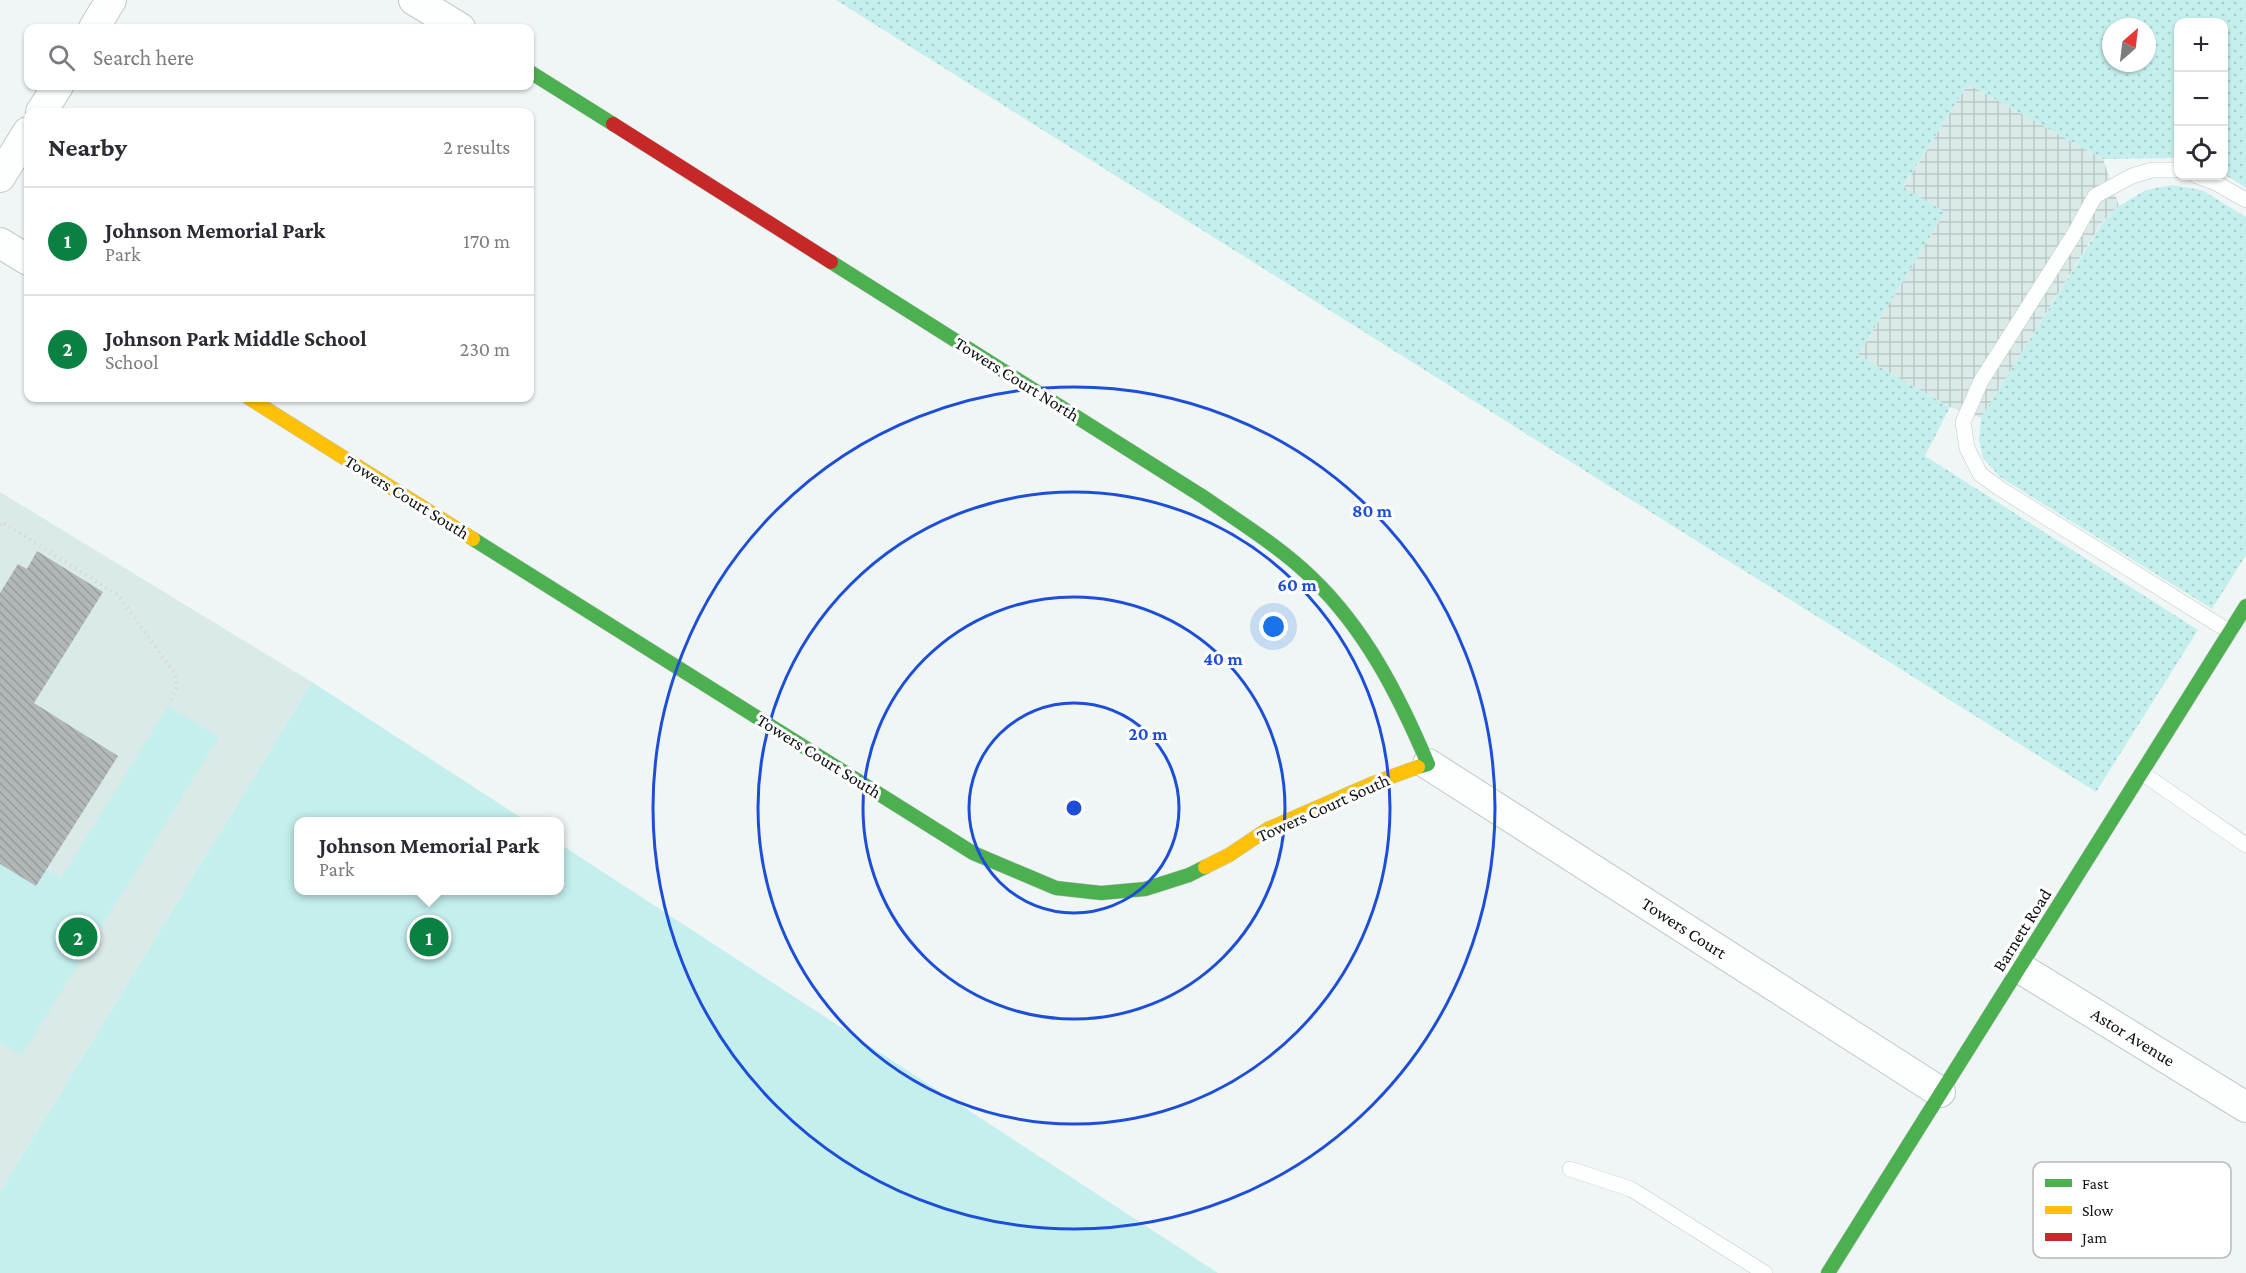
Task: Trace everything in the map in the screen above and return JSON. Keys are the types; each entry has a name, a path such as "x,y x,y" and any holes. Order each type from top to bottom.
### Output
{"street":[{"path":"96,24 111,0"},
{"path":"414,0 453,24"},
{"name":"Towers Court North","path":"534,75 1205,498 1262,537 1312,578 1361,635 1401,702 1428,764"},
{"path":"44,108 55,90"},
{"path":"0,177 24,138"},
{"path":"0,243 24,258"},
{"name":"Towers Court South","path":"255,402 973,853 1056,888 1101,893 1145,889 1189,875 1228,855 1268,829 1374,783 1428,764"},
{"name":"Barnett Road","path":"1828,1273 2246,606"},
{"name":"Towers Court","path":"1428,764 1940,1092"},
{"name":"Astor Avenue","path":"2020,968 2246,1107"}],"lane":[{"path":"2174,170 2152,170 2132,176 2095,196 2073,236 1982,381 1963,422 1967,448 1980,474 2230,633"},
{"path":"2208,180 2246,201"},
{"path":"2142,773 2246,845"},
{"path":"1570,1169 1631,1189 1766,1273"}],"path":[{"path":"0,525 2,522 118,595 175,674 177,686 171,700"}],"shaded area":[{"path":"836,0 2246,0 2246,188 2228,177 2228,18 2174,18 2174,158 2103,159 1968,84 1903,187 1945,212 1858,355 1950,407 1925,456 2198,630 2096,792"},
{"path":"1968,84 2103,159 2119,206 2102,222 1981,418 1950,407 1858,355 1945,212 1903,188"},
{"path":"2172,185 2202,190 2246,217 2246,555 2212,609 2000,477 1983,458 1979,440 1981,418 2103,222 2119,206 2146,190"},
{"path":"0,492 312,682 0,1192"},
{"path":"312,682 520,817 294,817 294,895 564,895 564,847 1218,1273 0,1273 0,1192"},
{"path":"168,706 219,737 22,1055 0,1042 0,864 36,886 47,870 61,878"}],"building":[{"path":"37,551 103,592 34,703 118,756 36,886 0,864 0,593 18,564 27,569"}],"traffic: fast":[{"path":"534,75 613,124"},
{"path":"831,262 1205,498 1300,567 1349,619 1379,665 1393,689 1428,764 1418,767"},
{"path":"473,539 973,853 1056,888 1101,893 1145,889 1189,875 1205,867"},
{"path":"1828,1273 2246,606"}],"traffic: slow":[{"path":"255,402 473,539"},
{"path":"1205,867 1229,855 1268,829 1374,783 1418,767"}],"traffic: jam":[{"path":"613,124 831,262"}],"place":[{"name":"Johnson Park Middle School","path":"78,937"},
{"name":"Johnson Memorial Park","path":"429,937"}]}
